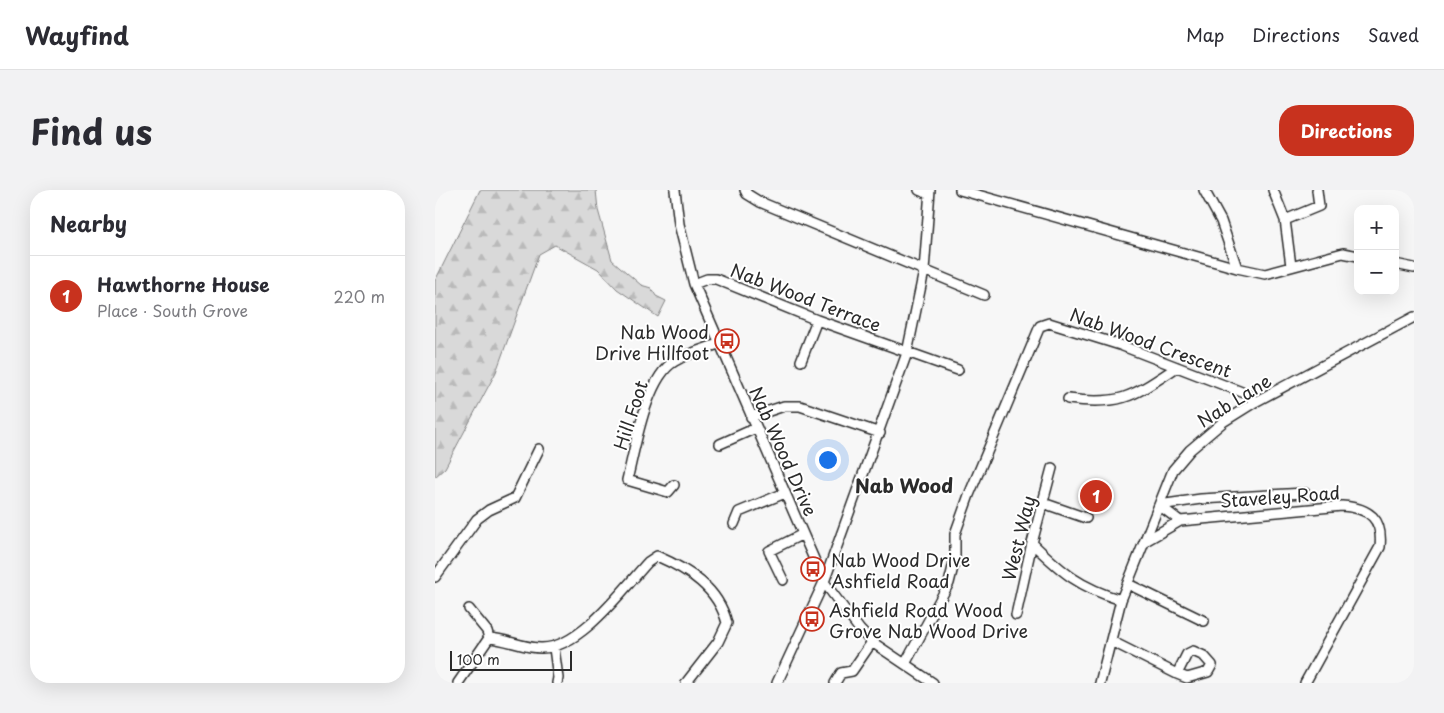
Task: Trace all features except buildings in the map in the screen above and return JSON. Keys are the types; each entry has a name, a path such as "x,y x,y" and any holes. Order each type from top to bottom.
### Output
{"street":[{"name":"Nab Wood Drive","path":"675,190 679,224 694,284 718,344 825,582 860,630 873,642 933,683"},
{"path":"745,190 747,194 760,202 985,296"},
{"path":"777,683 825,582 880,433 907,353 925,271 930,192 919,190"},
{"path":"960,190 1237,268 1265,274 1343,253 1354,255"},
{"path":"1204,190 1221,221 1237,268"},
{"path":"1273,190 1285,220 1291,266"},
{"path":"1285,220 1319,206 1317,190"},
{"path":"1399,265 1414,268"},
{"name":"Nab Wood Terrace","path":"694,284 707,279 717,279 817,320 958,370"},
{"name":"Nab Lane","path":"1100,683 1121,600 1147,540 1173,470 1190,450 1223,422 1255,402 1414,317"},
{"path":"801,361 817,320"},
{"name":"Nab Wood Crescent","path":"905,664 949,583 955,559 955,534 1040,326 1049,323 1102,339 1247,394 1255,402"},
{"name":"Hill Foot","path":"674,485 668,492 627,480 643,420 653,389 667,367 675,361 718,344"},
{"path":"1068,399 1101,402 1127,397 1177,367"},
{"path":"751,417 784,406 800,406 880,433"},
{"path":"720,444 756,428"},
{"path":"435,577 477,518 515,498 539,449"},
{"name":"West Way","path":"1016,615 1032,543 1052,468"},
{"path":"735,524 737,513 785,493"},
{"path":"1159,506 1201,499 1305,493"},
{"path":"1043,504 1086,518"},
{"path":"1159,506 1180,521"},
{"name":"Staveley Road","path":"1147,540 1180,521 1342,506 1359,507 1369,513 1377,522 1381,533 1380,547 1305,683"},
{"path":"783,580 769,551 803,534"},
{"path":"1032,543 1075,582 1095,592 1121,600"},
{"path":"489,638 502,639 539,648 554,648 584,631 648,562 657,556 683,567 699,578 724,611 727,623 718,642 686,683"},
{"path":"1128,584 1204,621"},
{"path":"469,610 487,631 489,638"},
{"path":"458,683 489,638"},
{"path":"1111,641 1177,674"},
{"path":"835,683 841,673 852,671 873,642"},
{"path":"554,648 561,681"}],"green space":[{"path":"480,190 596,190 598,210 612,260 641,285 651,288 656,296 666,301 658,317 617,289 598,269 555,245 539,254 496,372 445,468 435,477 435,281"}],"place":[{"name":"Nab Wood Drive Hillfoot","path":"727,341"},
{"name":"Hawthorne House","path":"1096,496"},
{"name":"Nab Wood Drive Ashfield Road","path":"813,569"},
{"name":"Ashfield Road Wood Grove Nab Wood Drive","path":"812,619"}],"district":[{"name":"Nab Wood","path":"904,485"}]}
